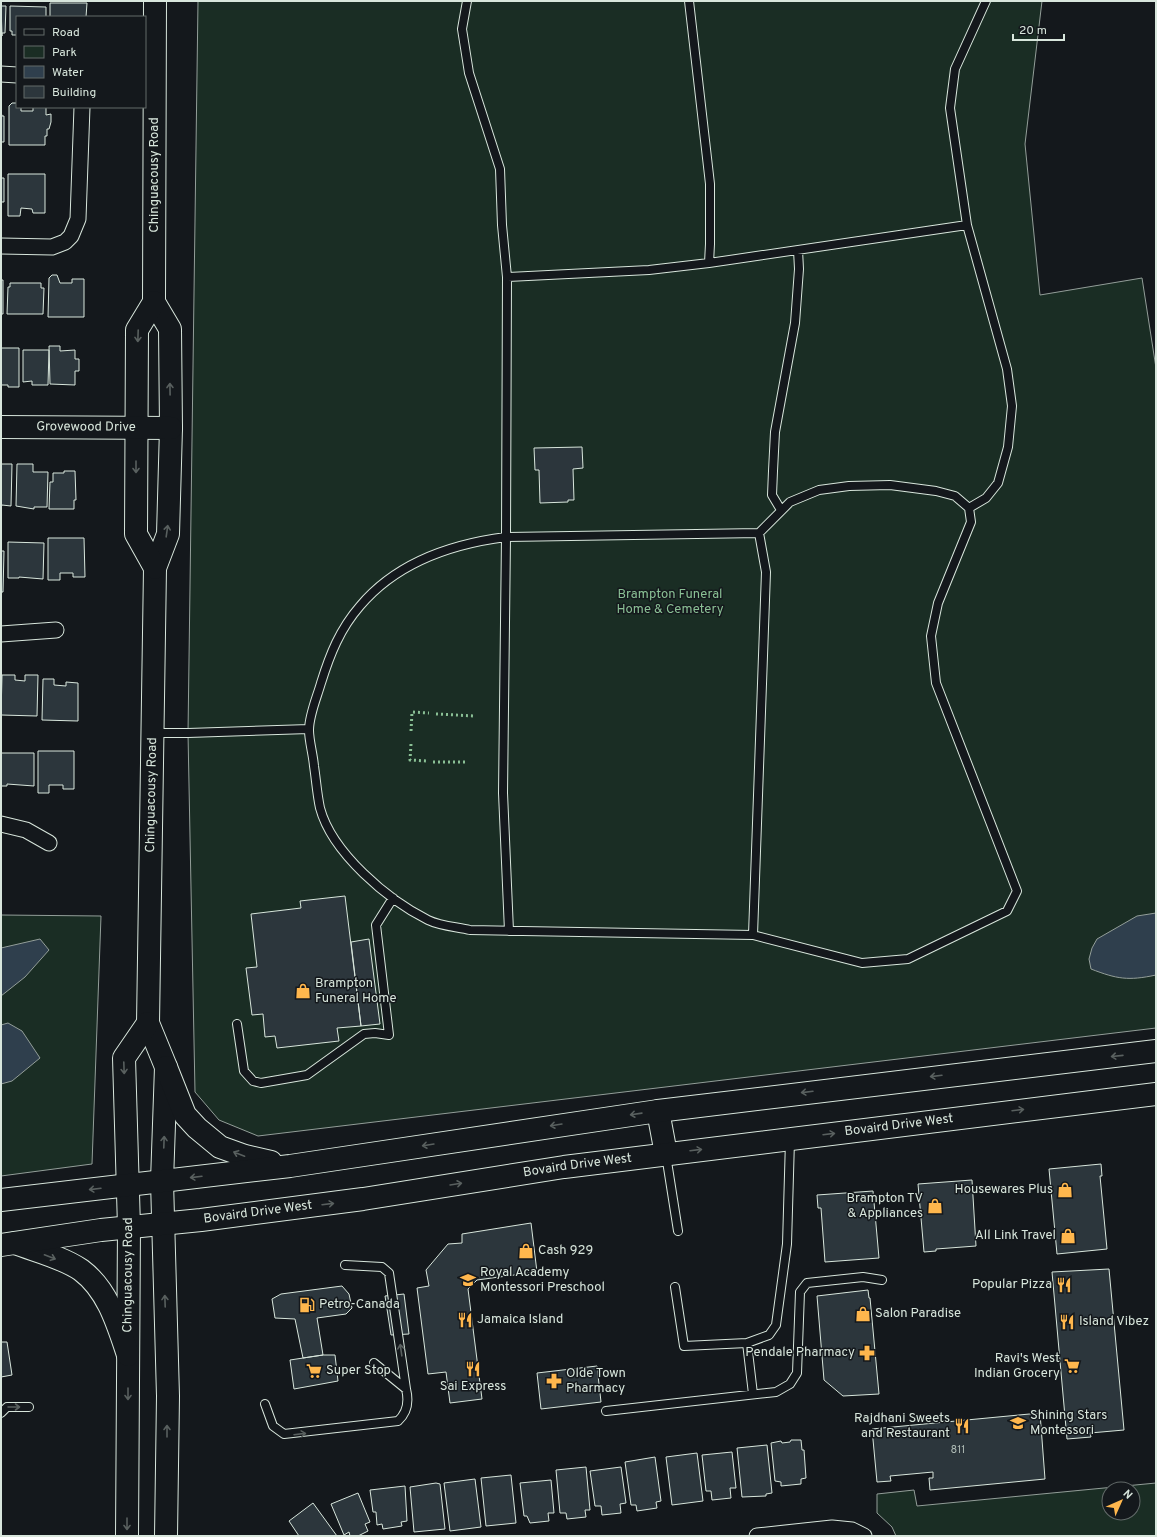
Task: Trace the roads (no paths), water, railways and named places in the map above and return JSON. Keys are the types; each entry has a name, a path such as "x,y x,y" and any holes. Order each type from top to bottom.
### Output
{"main road":[{"name":"Chinguacousy Road","path":"155,1 154,302 138,330 136,534 155,568"},
{"name":"Chinguacousy Road","path":"154,302 170,329 171,428 168,534 155,568 148,1023 166,1067 162,1181 168,1396 166,1536"},
{"name":"Grovewood Drive","path":"1,427 171,428"},
{"name":"Chinguacousy Road","path":"127,1536 129,1227 124,1058 148,1023"},
{"path":"1,1200 290,1166 658,1111 1156,1051"},
{"path":"166,1067 185,1115 197,1128 220,1147 245,1156 290,1166"},
{"name":"Bovaird Drive West","path":"7,1244 129,1227 363,1199 564,1167 1156,1094"},
{"path":"658,1111 666,1154"},
{"path":"7,1244 64,1262 80,1270 90,1280 114,1312 128,1355"}],"street":[{"path":"1,74 16,75"},
{"path":"1,246 52,247 65,242 71,236 78,218 82,108"},
{"path":"1,634 56,630"},
{"path":"1,824 26,830 48,843"},
{"path":"757,1536 832,1528 852,1530 864,1536"}],"lane":[{"path":"467,1 462,29 469,73 500,168 506,277 506,537 503,793 509,931"},
{"path":"689,1 710,184 710,244 708,263"},
{"path":"969,508 986,498 998,484 1008,447 1012,406 1007,369 967,225 950,108 955,69 986,1"},
{"path":"506,277 649,270 708,263 967,225"},
{"path":"781,510 772,495 775,432 795,323 799,269 798,250"},
{"path":"890,485 936,491 955,496 969,508 970,522 938,603 931,636 936,683 1017,891 1007,911 908,959 862,963 753,935 470,930 430,921 393,898 352,862 334,837 320,808 309,730 329,657 341,631 360,605 384,583 406,568 441,550 474,541 506,537 759,533 781,510 790,502 819,490 849,486 890,485"},
{"path":"753,935 766,572 759,533"},
{"path":"152,732 188,733 309,730"},
{"path":"237,1024 244,1072 253,1081 261,1083 304,1076 355,1039 370,1033 389,1035 376,924 393,898"},
{"path":"675,1287 684,1346 747,1343 769,1335 776,1325 788,1244 790,1139"},
{"path":"666,1154 678,1231"},
{"path":"265,1404 273,1426 284,1434 398,1421 404,1415 408,1399 389,1273 382,1267 345,1264"},
{"path":"606,1411 776,1392 790,1384 797,1373 800,1292 807,1283 863,1278 882,1280"},
{"path":"747,1343 753,1394"},
{"path":"374,1363 406,1388"},
{"path":"1,1413 7,1407 29,1407"}],"water":[{"path":"1156,913 1156,975 1138,978 1123,978 1091,969 1089,959 1092,948 1097,939 1137,916"},
{"path":"40,939 49,950 25,977 1,996 1,948"},
{"path":"8,1023 22,1031 40,1058 12,1081 1,1084 1,1025"}],"place":[{"name":"Brampton Funeral Home","path":"303,991"},
{"name":"Housewares Plus","path":"1065,1190"},
{"name":"Brampton TV & Appliances","path":"935,1206"},
{"name":"All Link Travel","path":"1068,1236"},
{"name":"Cash 929","path":"526,1251"},
{"name":"Royal Academy Montessori Preschool","path":"468,1280"},
{"name":"Popular Pizza","path":"1064,1285"},
{"name":"Petro-Canada","path":"307,1305"},
{"name":"Salon Paradise","path":"863,1314"},
{"name":"Jamaica Island","path":"465,1320"},
{"name":"Island Vibez","path":"1067,1322"},
{"name":"Pendale Pharmacy","path":"867,1353"},
{"name":"Ravi's West Indian Grocery","path":"1072,1366"},
{"name":"Sai Express","path":"473,1369"},
{"name":"Super Stop","path":"314,1371"},
{"name":"Olde Town Pharmacy","path":"554,1381"},
{"name":"Shining Stars Montessori","path":"1018,1423"},
{"name":"Rajdhani Sweets and Restaurant","path":"962,1426"}],"park label":[{"name":"Brampton Funeral Home & Cemetery","path":"670,602"}]}
